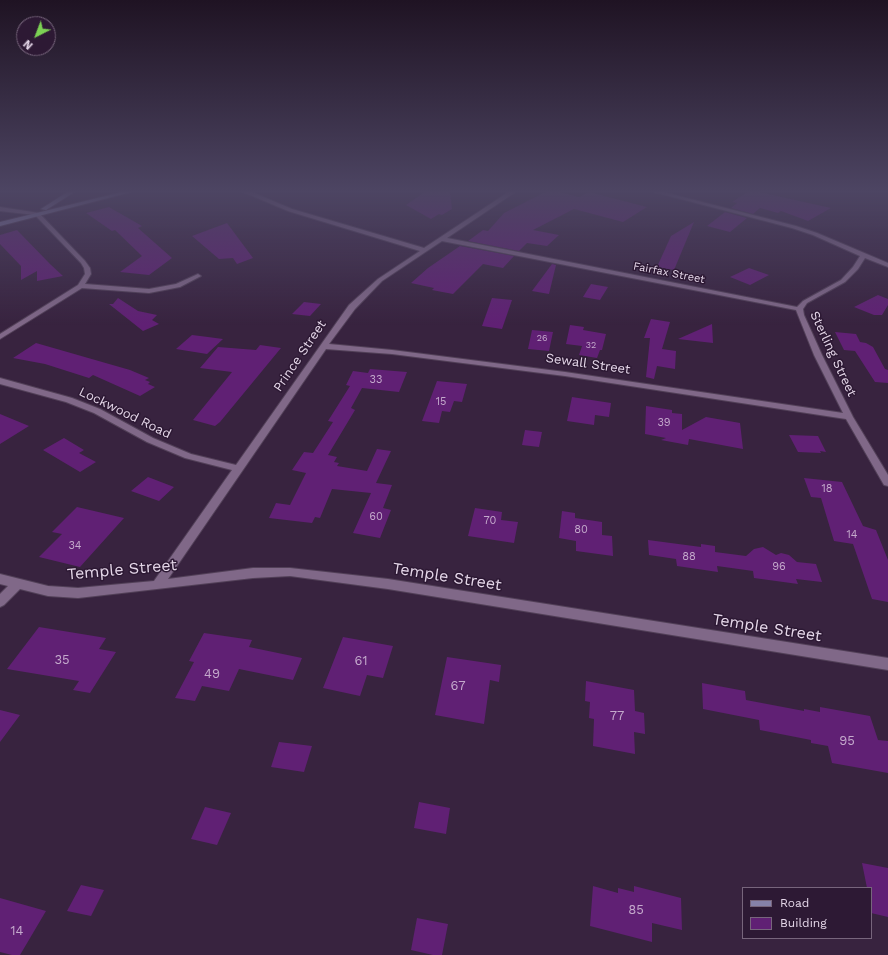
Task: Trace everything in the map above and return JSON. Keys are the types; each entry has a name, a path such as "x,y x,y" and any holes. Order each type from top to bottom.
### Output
{"street":[{"path":"0,337 81,286 88,274 87,268 57,236"},
{"path":"376,236 424,250"},
{"name":"Prince Street","path":"157,585 323,346 352,307 380,280 445,236"},
{"path":"816,236 888,265"},
{"name":"Fairfax Street","path":"440,239 799,309"},
{"name":"Sterling Street","path":"864,254 856,268 843,281 805,302 799,309 800,315 818,355 849,417 888,483"},
{"path":"81,286 149,291 165,290 178,286 198,276"},
{"name":"Sewall Street","path":"323,346 399,353 565,374 849,417"},
{"name":"Lockwood Road","path":"0,381 33,389 76,403 97,411 150,440 188,456 239,469"},
{"name":"Temple Street","path":"0,579 48,591 78,593 157,585 220,576 290,572 388,584 888,664"},
{"path":"0,602 17,584"}],"building":[{"path":"0,236 22,236 63,276 37,281 37,271 21,280 21,266 0,244"},
{"path":"121,236 147,236 172,258 149,275 120,272 142,256"},
{"path":"192,236 236,236 253,258 237,264 233,258 219,259"},
{"path":"475,236 558,236 547,246 527,243 519,251 468,241"},
{"path":"671,236 688,236 674,270 657,267"},
{"path":"460,246 514,256 503,268 483,264 453,294 432,290 434,288 411,283 428,268"},
{"path":"552,264 556,265 549,294 532,291"},
{"path":"749,268 769,275 750,285 730,277"},
{"path":"591,284 608,287 600,300 583,297"},
{"path":"878,295 888,299 888,305 882,315 874,315 854,307"},
{"path":"118,298 138,311 157,315 152,320 159,324 143,331 109,304 113,304"},
{"path":"492,298 512,300 502,329 482,326"},
{"path":"304,302 321,304 310,316 292,314"},
{"path":"651,319 670,322 662,349 676,351 675,369 657,366 654,379 646,377 650,338 644,338"},
{"path":"712,324 713,343 678,339"},
{"path":"570,325 584,327 583,330 606,334 602,350 600,350 597,358 579,355 582,346 566,344"},
{"path":"532,330 553,332 549,351 528,349"},
{"path":"835,332 856,334 860,342 866,343 873,347 885,369 888,370 888,383 875,382 855,351 844,350"},
{"path":"192,335 223,339 207,354 176,349"},
{"path":"36,343 130,370 149,378 145,380 150,382 148,384 155,387 140,396 93,375 89,378 45,364 13,358"},
{"path":"260,345 281,348 220,422 215,426 193,420 232,372 200,368 218,347 256,350"},
{"path":"370,369 407,372 399,392 362,388 351,408 355,410 328,455 337,457 334,462 339,463 337,466 367,471 377,449 391,451 376,483 392,485 383,508 391,510 380,538 353,533 371,493 332,489 320,518 315,517 312,523 269,518 276,503 290,505 306,473 292,470 304,452 313,453 333,422 328,421 350,386 346,385 353,371 368,373"},
{"path":"437,381 467,384 462,402 454,401 450,412 442,411 439,423 422,421"},
{"path":"572,397 611,403 609,417 595,415 594,425 567,421"},
{"path":"646,406 672,410 672,413 682,414 682,430 706,417 740,423 743,449 689,439 688,445 661,440 666,438 645,434"},
{"path":"0,414 29,426 0,444"},
{"path":"525,430 542,432 539,447 522,445"},
{"path":"789,435 818,436 826,452 798,452"},
{"path":"64,438 84,450 79,453 96,462 80,472 43,450"},
{"path":"148,477 174,487 159,501 131,491"},
{"path":"804,478 842,482 863,526 876,530 888,560 888,602 872,599 853,544 834,541 821,498 811,497"},
{"path":"77,507 124,518 80,567 39,557 62,534 52,532"},
{"path":"475,508 502,512 501,520 518,522 514,543 468,536"},
{"path":"562,511 575,513 575,518 602,522 602,535 612,536 613,556 576,551 576,541 559,538"},
{"path":"648,540 701,547 701,544 715,546 715,552 746,556 754,549 763,547 776,555 781,553 789,555 797,562 816,564 822,582 796,579 798,584 754,578 753,571 717,566 718,572 677,566 676,559 649,555"},
{"path":"39,627 106,638 99,649 116,652 90,693 73,690 79,681 7,669"},
{"path":"204,633 252,640 249,647 302,658 293,680 239,669 229,691 202,686 195,701 175,698 194,662 189,661"},
{"path":"343,637 393,646 383,678 367,675 360,696 323,688"},
{"path":"447,657 501,665 499,682 490,680 484,724 435,715"},
{"path":"586,681 634,690 635,711 644,713 645,734 634,732 635,754 593,746 594,719 589,718 590,702 585,701"},
{"path":"702,683 745,691 746,700 804,711 804,709 820,712 820,707 870,716 878,740 888,741 888,773 832,763 828,746 811,743 811,740 760,730 759,720 703,709"},
{"path":"0,710 20,715 0,742"},
{"path":"279,742 312,746 304,772 271,767"},
{"path":"419,802 450,808 446,834 414,828"},
{"path":"205,807 231,813 217,845 191,839"},
{"path":"862,863 888,868 888,917 872,913 872,887 867,887"},
{"path":"81,885 104,890 91,916 67,911"},
{"path":"593,886 618,893 618,888 634,892 634,886 681,898 682,930 652,923 652,942 590,926"},
{"path":"0,898 46,911 20,955 0,952"},
{"path":"417,918 448,924 442,955 433,955 411,950"}]}
